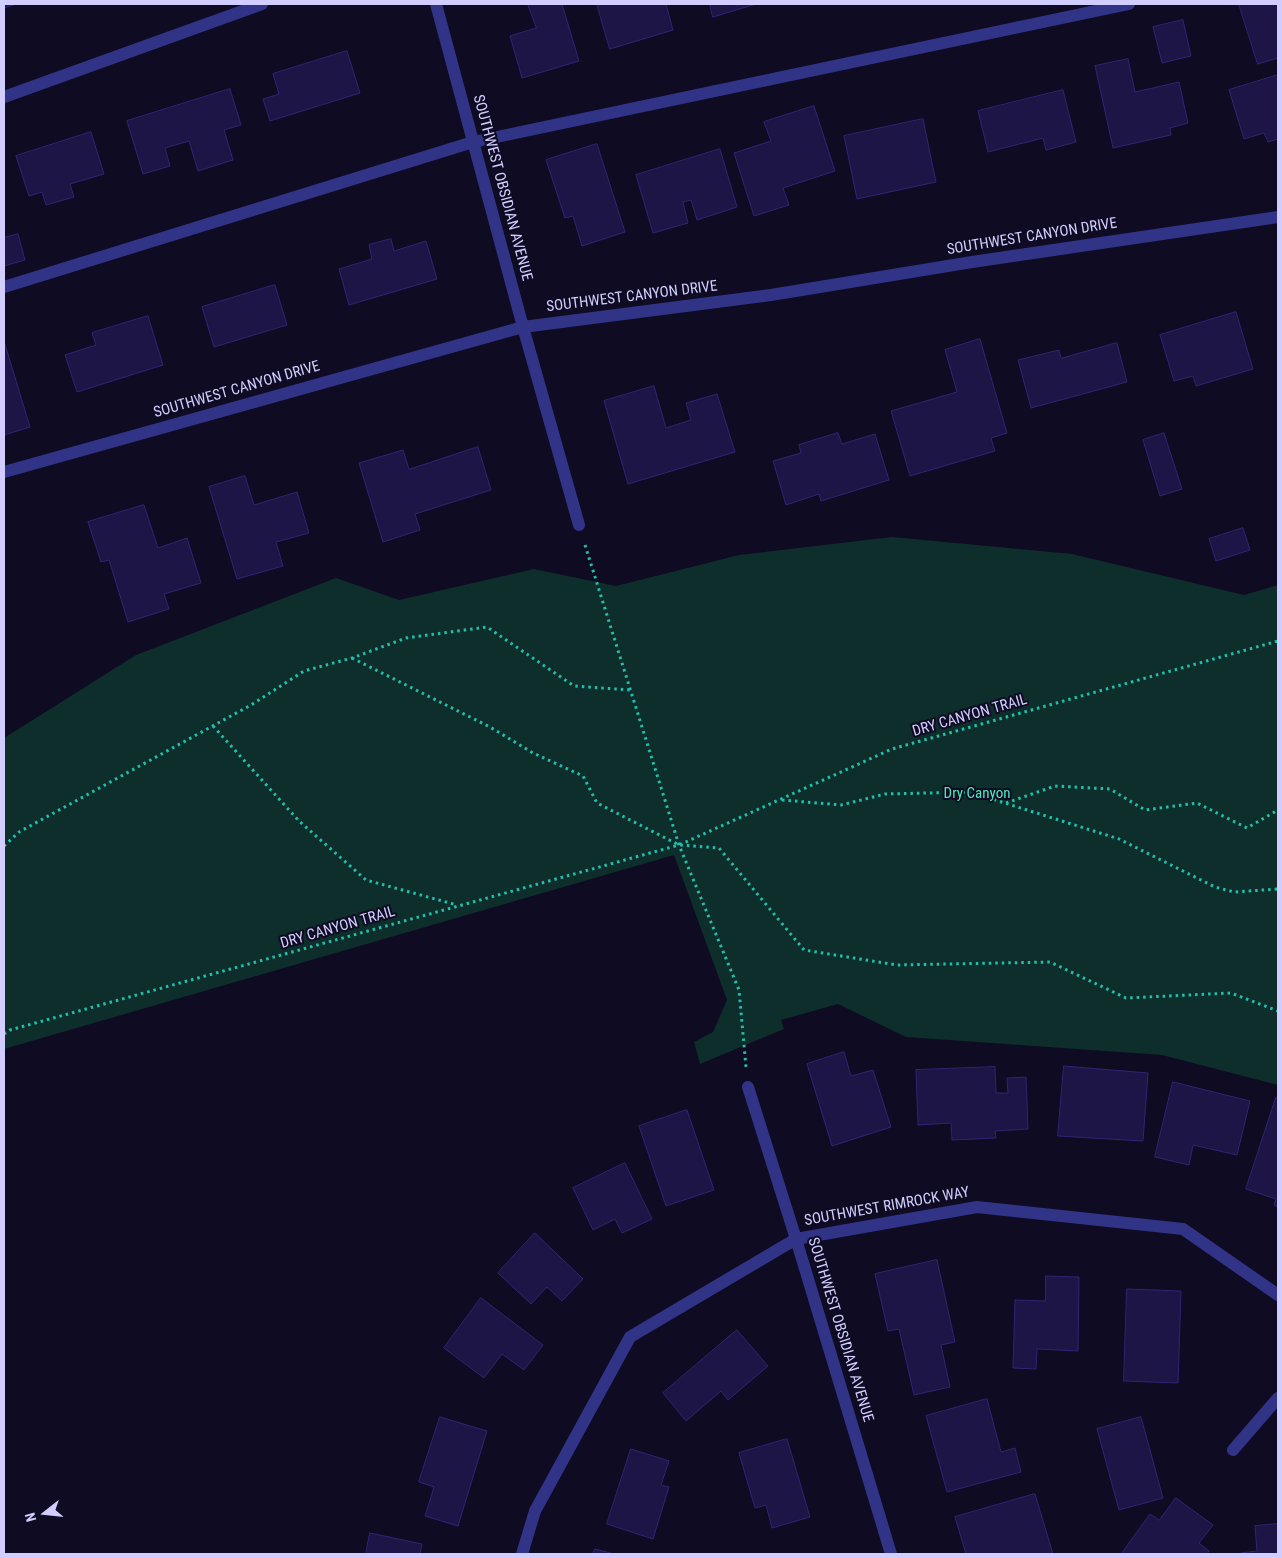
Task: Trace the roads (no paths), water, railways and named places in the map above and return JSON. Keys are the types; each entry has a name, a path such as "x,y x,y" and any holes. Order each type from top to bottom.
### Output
{"street":[{"path":"4,97 262,4"},
{"name":"SOUTHWEST OBSIDIAN AVENUE","path":"436,4 523,327 579,525"},
{"path":"4,287 473,142 1129,4"},
{"name":"SOUTHWEST CANYON DRIVE","path":"4,472 523,327 771,295 981,261 1278,217"},
{"name":"SOUTHWEST OBSIDIAN AVENUE","path":"748,1087 891,1554"},
{"name":"SOUTHWEST RIMROCK WAY","path":"522,1554 535,1511 630,1337 796,1239 977,1207 1184,1229 1278,1295"},
{"path":"1233,1450 1278,1398"}],"park label":[{"name":"Dry Canyon","path":"977,794"}]}
